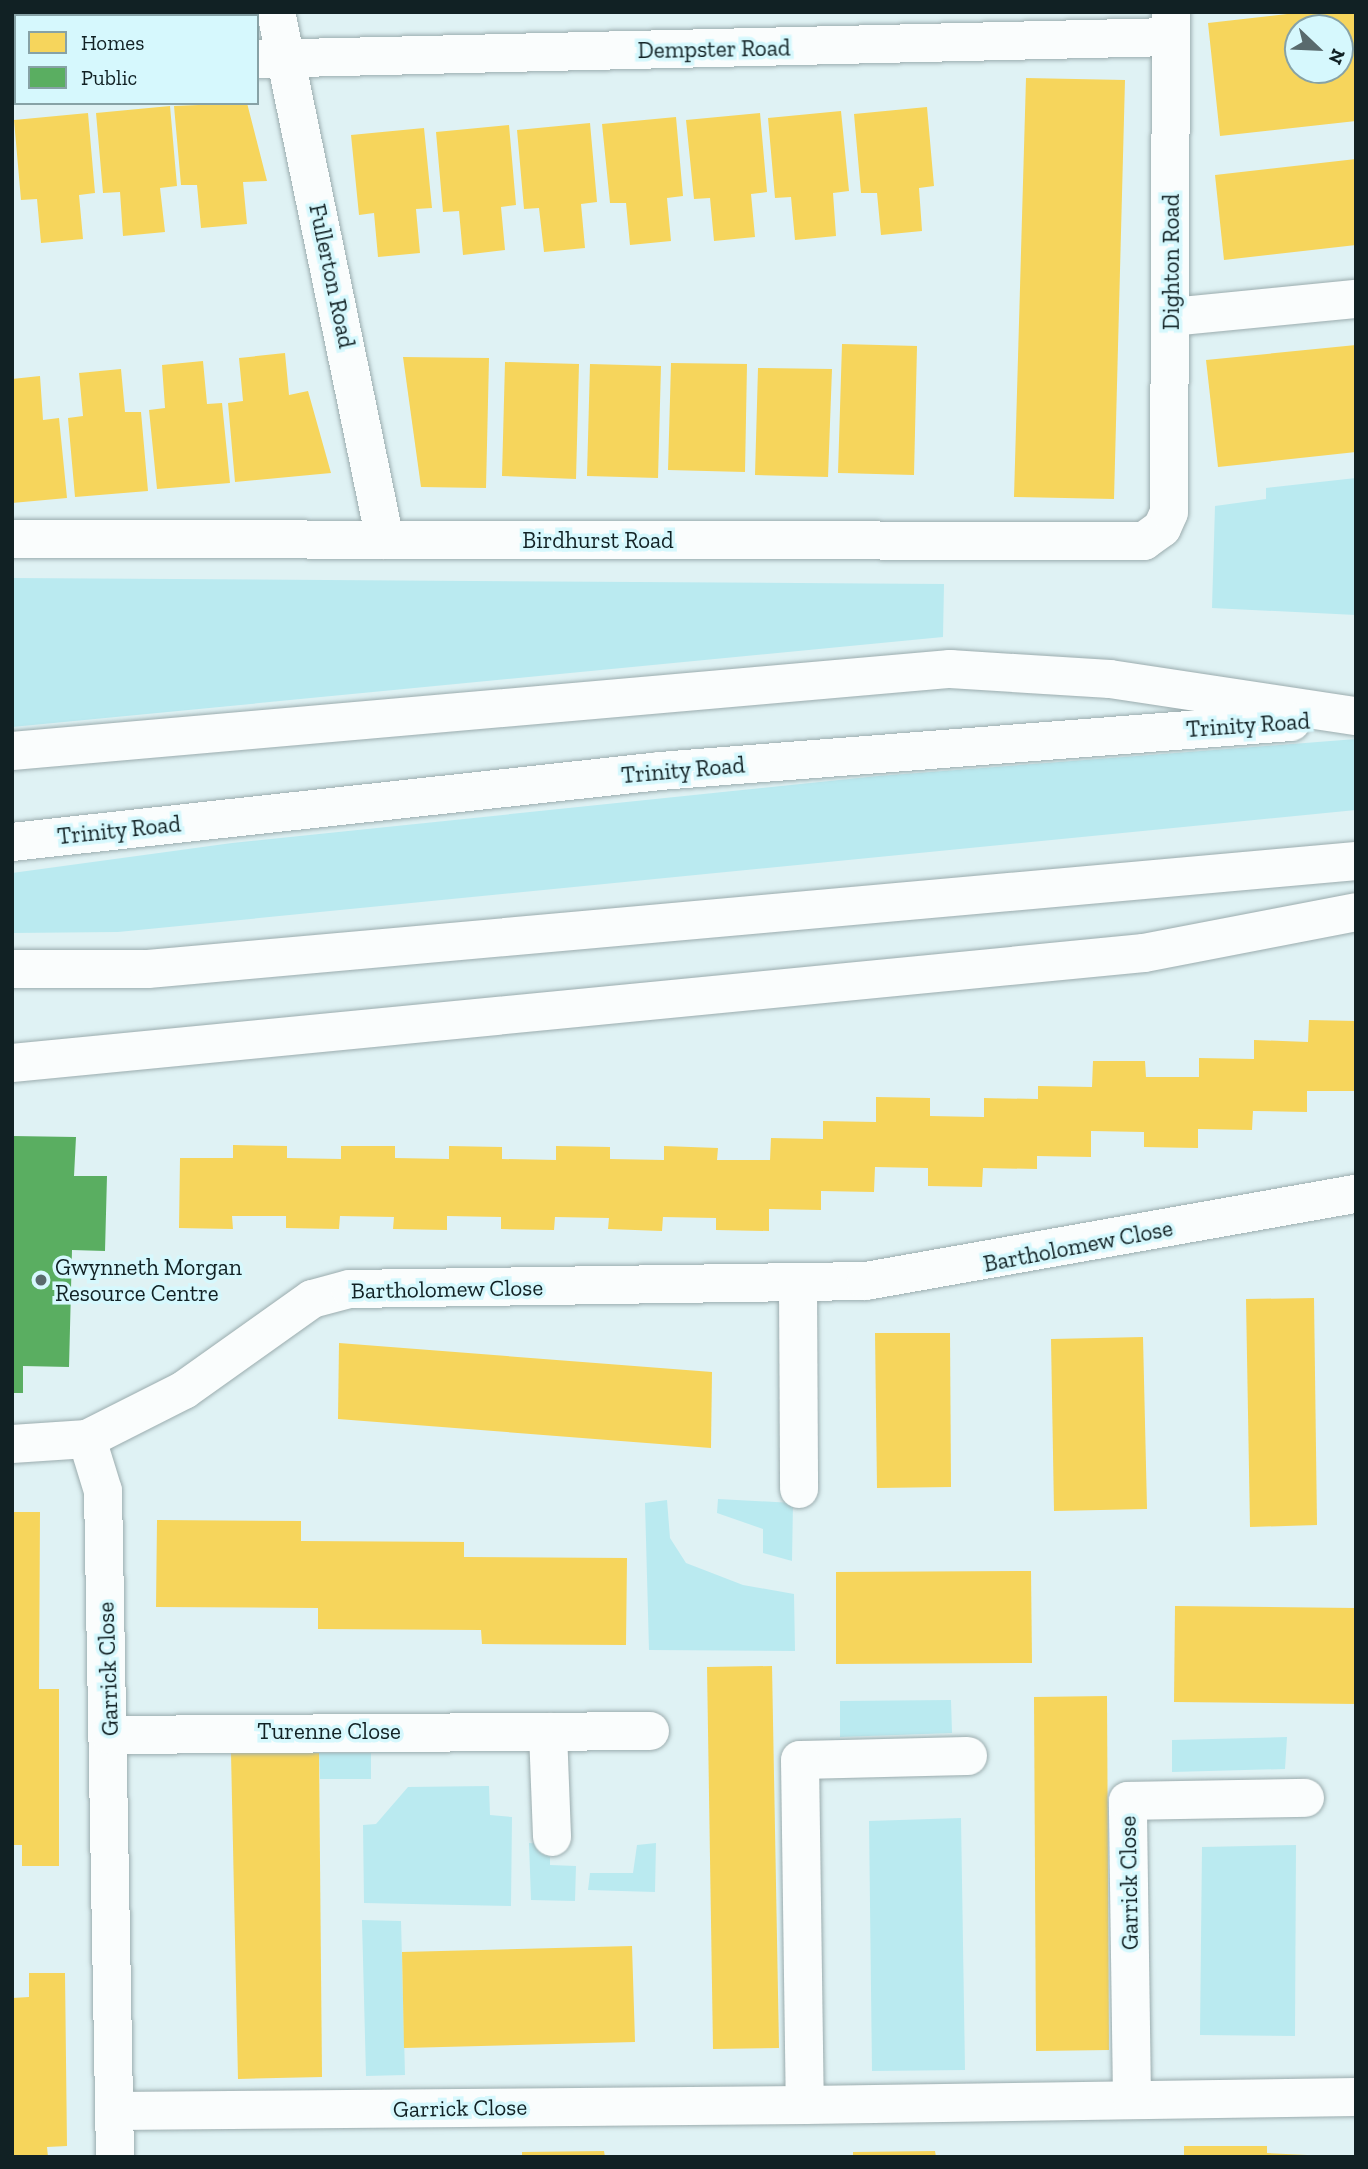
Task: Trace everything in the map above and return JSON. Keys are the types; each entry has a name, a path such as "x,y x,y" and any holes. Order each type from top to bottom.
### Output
{"main road":[{"name":"Fullerton Road","path":"276,12 271,59 385,540"},
{"name":"Dempster Road","path":"271,59 1171,24"},
{"name":"Dighton Road","path":"1169,512 1171,24"},
{"path":"1171,317 1356,299"},
{"name":"Birdhurst Road","path":"12,539 1144,541 1162,528 1169,512"},
{"path":"12,751 950,669 1110,679 1356,717"},
{"name":"Trinity Road","path":"12,842 660,771 1356,717"},
{"path":"12,969 162,968 1356,861"},
{"path":"12,1063 1144,953 1356,912"},
{"name":"Bartholomew Close","path":"12,1444 87,1439 184,1390 312,1298 350,1289 798,1285 913,1276 1356,1194"},
{"path":"798,1285 799,1489"},
{"name":"Garrick Close","path":"87,1439 103,1491 110,1735 115,2157"},
{"name":"Turenne Close","path":"110,1735 650,1731"},
{"path":"548,1732 552,1837"},
{"path":"805,2105 800,1759 968,1756"},
{"name":"Garrick Close","path":"1132,2099 1128,1801 1305,1798"},
{"name":"Garrick Close","path":"115,2111 1356,2097"}],"shaded area":[{"path":"1356,478 1356,615 1212,608 1215,506 1266,499 1266,488"},
{"path":"12,578 944,584 943,637 12,727"},
{"path":"1356,739 1356,810 118,932 12,933 12,873 232,843 878,776"},
{"path":"718,1499 793,1503 792,1561 763,1553 763,1529 717,1513"},
{"path":"667,1500 670,1538 686,1563 743,1585 794,1594 795,1651 649,1650 645,1503"},
{"path":"951,1700 952,1733 840,1737 840,1701"},
{"path":"1287,1737 1285,1769 1172,1772 1172,1740"},
{"path":"319,1753 371,1753 371,1779 320,1779"},
{"path":"489,1786 490,1815 512,1817 511,1906 364,1903 363,1825 376,1824 408,1787"},
{"path":"961,1818 965,2070 872,2071 869,1821"},
{"path":"529,1843 550,1844 550,1865 576,1866 575,1901 531,1900"},
{"path":"656,1843 655,1892 588,1890 590,1873 633,1873 637,1845"},
{"path":"1296,1845 1295,2036 1200,2035 1202,1847"},
{"path":"362,1920 401,1921 405,2075 366,2076"}],"building: Homes":[{"path":"1356,12 1356,121 1220,136 1208,23 1284,14 1284,84 1354,84 1354,14 1287,14"},
{"path":"1026,78 1125,80 1114,499 1014,497"},
{"path":"248,105 267,181 243,182 247,224 201,228 197,185 181,185 174,106"},
{"path":"170,106 177,186 160,188 165,232 123,236 120,192 103,193 96,113"},
{"path":"927,107 934,186 919,188 922,231 881,235 877,193 861,193 854,114"},
{"path":"841,111 849,191 833,193 836,236 795,240 791,197 775,198 768,118"},
{"path":"88,113 95,193 79,195 83,239 41,243 37,199 21,200 14,120"},
{"path":"760,113 767,192 751,194 755,237 714,241 710,198 694,199 686,120"},
{"path":"676,117 683,196 667,198 671,241 630,245 626,203 610,203 602,124"},
{"path":"590,123 597,202 581,204 585,248 544,252 539,208 524,209 517,130"},
{"path":"509,125 516,205 501,207 505,250 463,255 459,211 443,212 436,132"},
{"path":"424,128 432,208 416,209 420,253 378,257 374,213 359,215 351,135"},
{"path":"1356,159 1356,245 1224,260 1215,175"},
{"path":"842,344 917,346 914,475 838,473"},
{"path":"1356,345 1356,452 1218,467 1206,360"},
{"path":"285,353 289,395 308,391 331,473 235,482 228,403 243,401 239,358"},
{"path":"403,357 489,358 486,488 421,487"},
{"path":"203,361 207,404 222,403 230,483 157,489 149,410 165,408 162,365"},
{"path":"505,362 579,364 576,479 502,476"},
{"path":"671,363 747,364 745,472 668,470"},
{"path":"590,364 661,366 658,478 587,476"},
{"path":"758,368 832,369 828,477 755,475"},
{"path":"121,369 125,412 141,412 148,491 75,497 68,418 83,416 79,373"},
{"path":"40,376 43,420 59,418 67,498 12,503 12,379"},
{"path":"1309,1020 1356,1021 1356,1091 1307,1091 1307,1112 1253,1111 1252,1130 1198,1129 1198,1148 1144,1147 1144,1132 1091,1131 1091,1157 1037,1156 1037,1169 983,1168 982,1187 928,1186 928,1168 875,1167 874,1192 821,1191 821,1210 769,1209 769,1231 716,1230 716,1218 663,1217 662,1231 608,1229 609,1218 555,1217 554,1230 501,1229 501,1217 447,1216 447,1230 393,1229 394,1217 340,1216 339,1229 286,1228 286,1216 232,1216 233,1229 179,1228 180,1158 233,1158 233,1145 287,1146 287,1158 341,1159 341,1146 395,1146 395,1158 449,1159 449,1146 502,1147 502,1159 556,1160 556,1146 610,1147 610,1159 664,1160 664,1146 718,1148 717,1160 770,1160 771,1138 823,1139 823,1121 876,1122 876,1097 930,1098 930,1116 984,1117 984,1098 1038,1099 1038,1086 1092,1087 1093,1061 1145,1061 1146,1077 1199,1077 1199,1058 1254,1059 1254,1040 1308,1042"},
{"path":"1314,1298 1317,1525 1250,1527 1246,1299"},
{"path":"875,1333 950,1333 951,1487 877,1488"},
{"path":"1143,1337 1147,1509 1054,1511 1051,1339"},
{"path":"339,1343 712,1372 711,1448 338,1419"},
{"path":"12,1512 40,1512 39,1689 59,1689 59,1866 22,1866 22,1845 12,1845"},
{"path":"157,1520 301,1521 301,1541 464,1542 464,1557 627,1558 626,1645 482,1644 481,1630 318,1629 318,1608 156,1607"},
{"path":"1031,1571 1032,1663 836,1664 836,1572"},
{"path":"1175,1606 1356,1608 1356,1704 1174,1702"},
{"path":"772,1666 779,2048 713,2049 707,1667"},
{"path":"1107,1696 1109,2050 1036,2051 1034,1697"},
{"path":"231,1753 319,1753 322,2077 238,2079"},
{"path":"632,1946 635,2042 404,2048 402,1952"},
{"path":"29,1973 65,1973 67,2146 47,2147 48,2157 12,2157 12,1998 29,1997"},
{"path":"1184,2146 1267,2146 1267,2153 1350,2157 1184,2157"},
{"path":"604,2151 605,2157 522,2157 522,2152"},
{"path":"935,2151 936,2157 853,2157 853,2152"}],"building: Public":[{"name":"Gwynneth Morgan Resource Centre","path":"12,1136 76,1137 74,1176 107,1176 105,1251 72,1250 69,1367 23,1366 23,1393 12,1393"}],"place":[{"name":"Gwynneth Morgan Resource Centre","path":"41,1280"}]}
